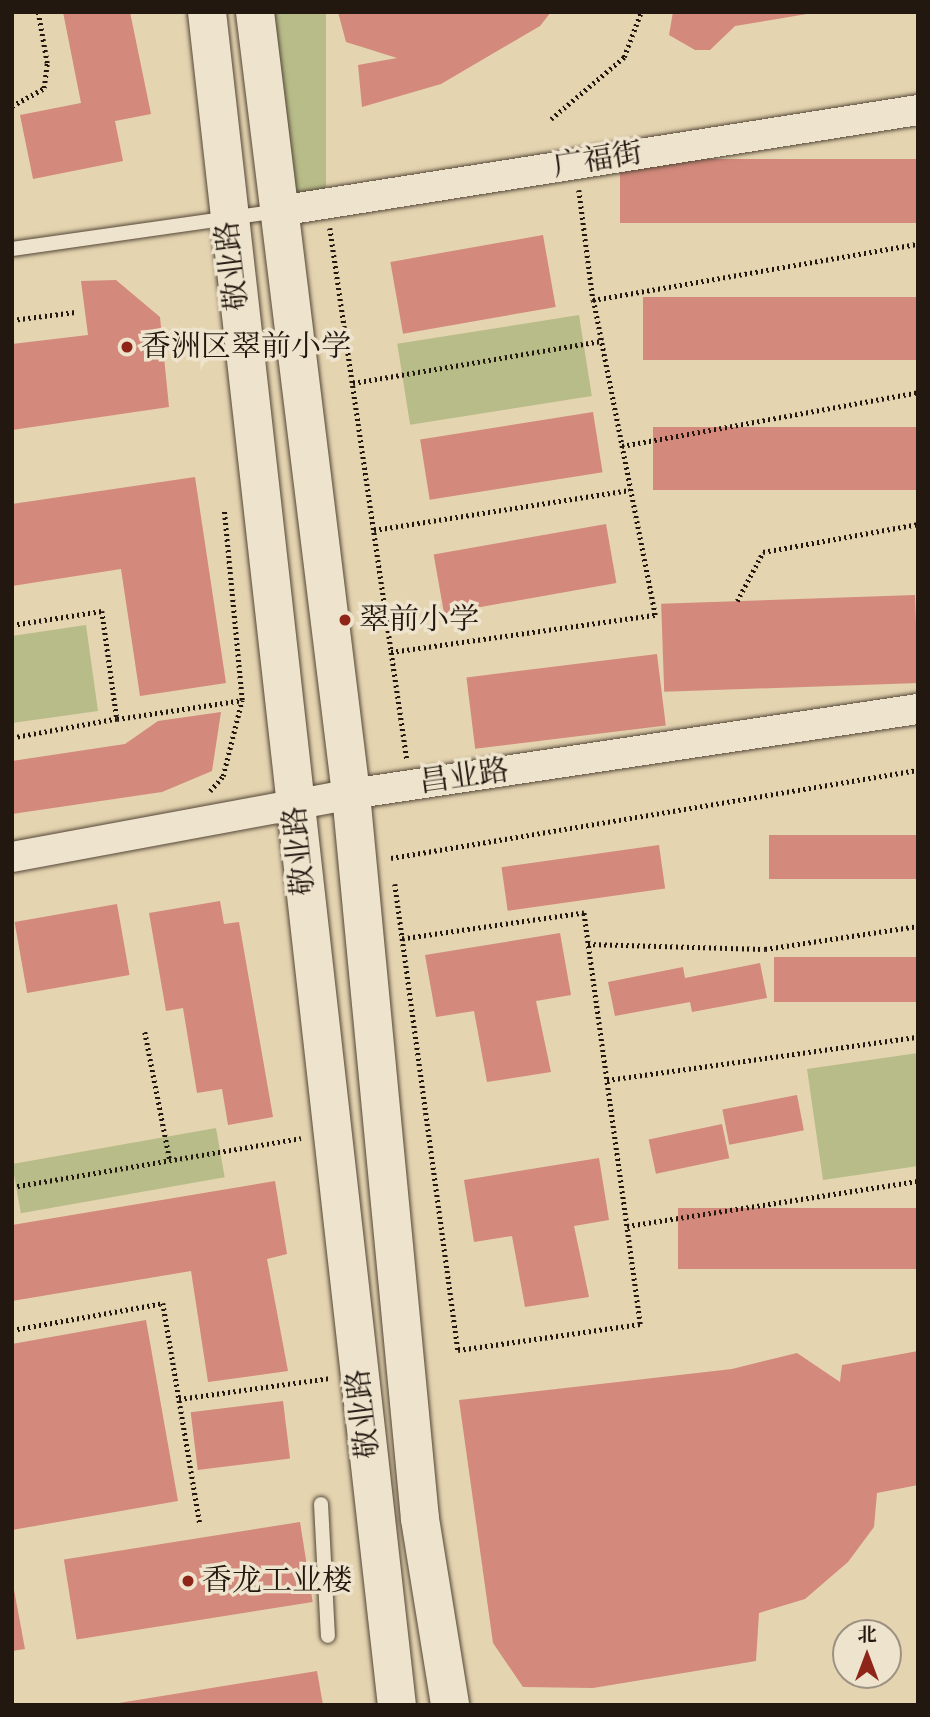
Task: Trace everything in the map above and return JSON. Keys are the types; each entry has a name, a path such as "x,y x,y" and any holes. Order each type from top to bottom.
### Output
{"main road":[{"name":"敬业路","path":"207,12 227,218 396,1697"},
{"name":"敬业路","path":"255,12 351,794 420,1519 446,1693"}],"street":[{"name":"广福街","path":"279,211 918,110"},
{"name":"昌业路","path":"12,858 351,794 918,709"}],"lane":[{"path":"12,249 279,211"},
{"path":"321,1504 328,1636"}],"path":[{"path":"12,106 44,88 47,63 38,12"},
{"path":"551,119 624,57 641,12"},
{"path":"391,652 654,615 593,300 576,163"},
{"path":"327,203 411,785"},
{"path":"593,300 918,244"},
{"path":"12,320 75,312"},
{"path":"353,383 601,341"},
{"path":"622,446 918,392"},
{"path":"374,530 630,489"},
{"path":"180,827 223,776 242,700 224,509"},
{"path":"737,601 763,552 918,524"},
{"path":"12,625 102,611 117,719"},
{"path":"12,738 242,700"},
{"path":"392,866 390,854 918,770"},
{"path":"394,878 402,939 458,1350 640,1324 584,913 402,939"},
{"path":"588,944 765,949 918,926"},
{"path":"145,1032 170,1161"},
{"path":"607,1080 918,1037"},
{"path":"12,1187 332,1132"},
{"path":"627,1226 918,1181"},
{"path":"12,1330 163,1303 200,1523"},
{"path":"179,1399 359,1373"}],"green space":[{"path":"266,12 326,12 326,197 266,197"},
{"path":"579,315 592,396 410,425 397,344"},
{"path":"86,625 98,711 12,723 12,636"},
{"path":"918,1053 918,1166 823,1180 807,1069"},
{"path":"216,1128 225,1177 21,1213 12,1164"}],"building":[{"path":"63,12 130,12 151,114 115,121 123,161 33,179 20,115 81,103"},
{"path":"338,12 551,12 540,26 441,84 362,107 358,65 397,58 346,42"},
{"path":"673,12 807,14 735,26 710,50 695,50 669,35"},
{"path":"620,159 918,159 918,223 620,223"},
{"path":"543,235 556,307 403,334 390,262"},
{"path":"116,280 160,317 169,407 12,430 12,344 88,335 81,281"},
{"path":"643,297 918,297 918,360 643,360"},
{"path":"593,412 603,472 430,500 420,439"},
{"path":"653,427 918,427 918,490 653,490"},
{"path":"195,477 226,683 140,696 121,569 12,586 12,504"},
{"path":"606,524 616,583 444,613 434,554"},
{"path":"915,595 918,683 664,692 661,604"},
{"path":"657,654 666,725 475,749 466,677"},
{"path":"221,712 212,771 162,792 12,814 12,761 125,744 158,721"},
{"path":"769,835 918,835 918,879 769,879"},
{"path":"659,845 665,889 508,911 502,867"},
{"path":"220,901 224,924 239,922 273,1117 228,1125 222,1089 197,1093 183,1008 166,1011 149,913"},
{"path":"117,904 130,975 27,993 15,922"},
{"path":"560,933 571,995 536,1001 551,1072 487,1082 474,1011 436,1017 425,955"},
{"path":"774,957 918,957 918,1002 774,1002"},
{"path":"760,963 767,998 692,1012 690,1002 615,1016 608,982 683,967 685,978"},
{"path":"797,1095 804,1130 729,1145 722,1110"},
{"path":"722,1124 729,1158 656,1174 649,1140"},
{"path":"599,1158 609,1220 574,1226 589,1297 525,1307 512,1236 474,1242 464,1180"},
{"path":"275,1181 287,1254 267,1259 288,1371 208,1382 191,1271 12,1301 12,1225"},
{"path":"678,1208 918,1208 918,1269 678,1269"},
{"path":"146,1320 178,1501 12,1530 12,1344"},
{"path":"918,1351 918,1485 877,1493 874,1527 848,1562 805,1599 759,1613 756,1661 593,1688 523,1687 493,1643 459,1400 732,1369 797,1353 840,1382 842,1365"},
{"path":"283,1401 290,1459 198,1470 191,1412"},
{"name":"香龙工业楼","path":"300,1522 313,1602 77,1639 64,1559"},
{"path":"12,1579 25,1649 12,1651"},
{"path":"317,1671 323,1705 119,1703"}],"place":[{"name":"香洲区翠前小学","path":"127,347"},
{"name":"翠前小学","path":"345,620"},
{"name":"香龙工业楼","path":"188,1581"}]}
